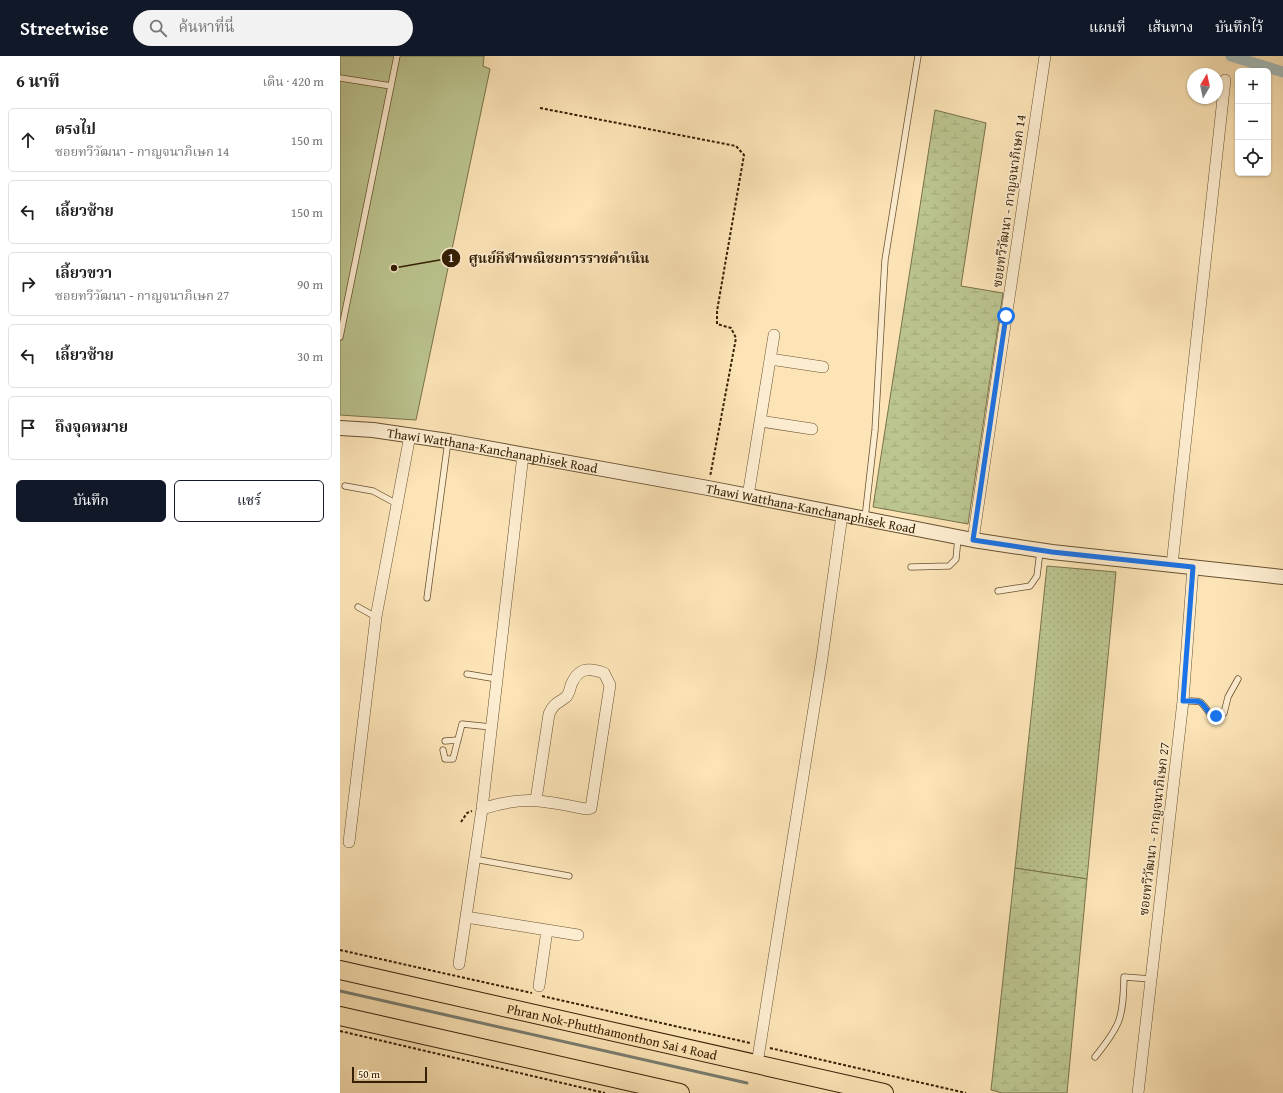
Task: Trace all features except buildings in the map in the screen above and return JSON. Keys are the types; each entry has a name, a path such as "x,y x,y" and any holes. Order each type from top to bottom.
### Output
{"main road":[{"name":"Phran Nok-Phutthamonthon Sai 4 Road","path":"340,970 884,1093"},
{"path":"340,1016 680,1093"}],"street":[{"name":"ซอยทวีวัฒนา - กาญจนาภิเษก 14","path":"973,540 1045,56"},
{"path":"1172,565 1226,80"},
{"path":"748,496 774,335"},
{"path":"770,359 823,367"},
{"path":"760,421 812,430"},
{"name":"Thawi Watthana-Kanchanaphisek Road","path":"340,428 410,435 448,441 708,488 973,540 1040,550 1283,577"},
{"path":"349,842 376,617 410,435"},
{"path":"460,964 482,809 523,455"},
{"path":"757,1064 821,666 842,515"},
{"name":"ซอยทวีวัฒนา - กาญจนาภิเษก 27","path":"1138,1093 1183,701 1193,567"},
{"path":"482,809 510,801 536,800 586,809 591,808 610,685 604,673 592,669 581,671 574,677 567,696 553,704 549,714 536,800"},
{"path":"466,917 578,935"},
{"path":"539,986 547,930"}],"lane":[{"path":"340,337 397,56"},
{"path":"865,519 875,430 885,260 918,56"},
{"path":"340,78 391,86"},
{"path":"427,598 448,441"},
{"path":"345,486 373,491 397,504"},
{"path":"911,567 949,566 956,559 958,537"},
{"path":"998,591 1030,586 1037,576 1040,550"},
{"path":"358,607 376,617"},
{"path":"467,674 497,679"},
{"path":"1183,701 1201,701 1204,703 1210,714 1220,716 1224,713 1228,697 1238,678"},
{"path":"443,750 445,759 453,759 462,724 491,726"},
{"path":"445,742 458,740"},
{"path":"474,859 569,876"},
{"path":"1095,1057 1114,1034 1123,1010 1124,977 1151,979"}],"path":[{"path":"540,108 736,146 744,155 717,311 717,324 731,328 736,338 708,488"},
{"path":"340,950 966,1093"},
{"path":"340,1032 605,1093"}],"green space":[{"path":"340,56 484,56 483,66 490,69 416,420 340,415"},
{"path":"935,110 986,123 961,286 1003,293 968,524 873,507"},
{"path":"1047,566 1116,572 1087,879 1015,868"},
{"path":"1015,868 1087,879 1067,1093 1002,1093 991,1090"}],"waterway":[{"path":"1231,56 1283,72"},
{"path":"340,991 747,1083"}],"place":[{"name":"ศูนย์กีฬาพณิชยการราชดำเนิน","path":"394,268"}],"route":[{"path":"1006,316 973,540 1052,552 1193,567 1183,701 1201,701 1204,703 1210,714 1216,716"}]}
